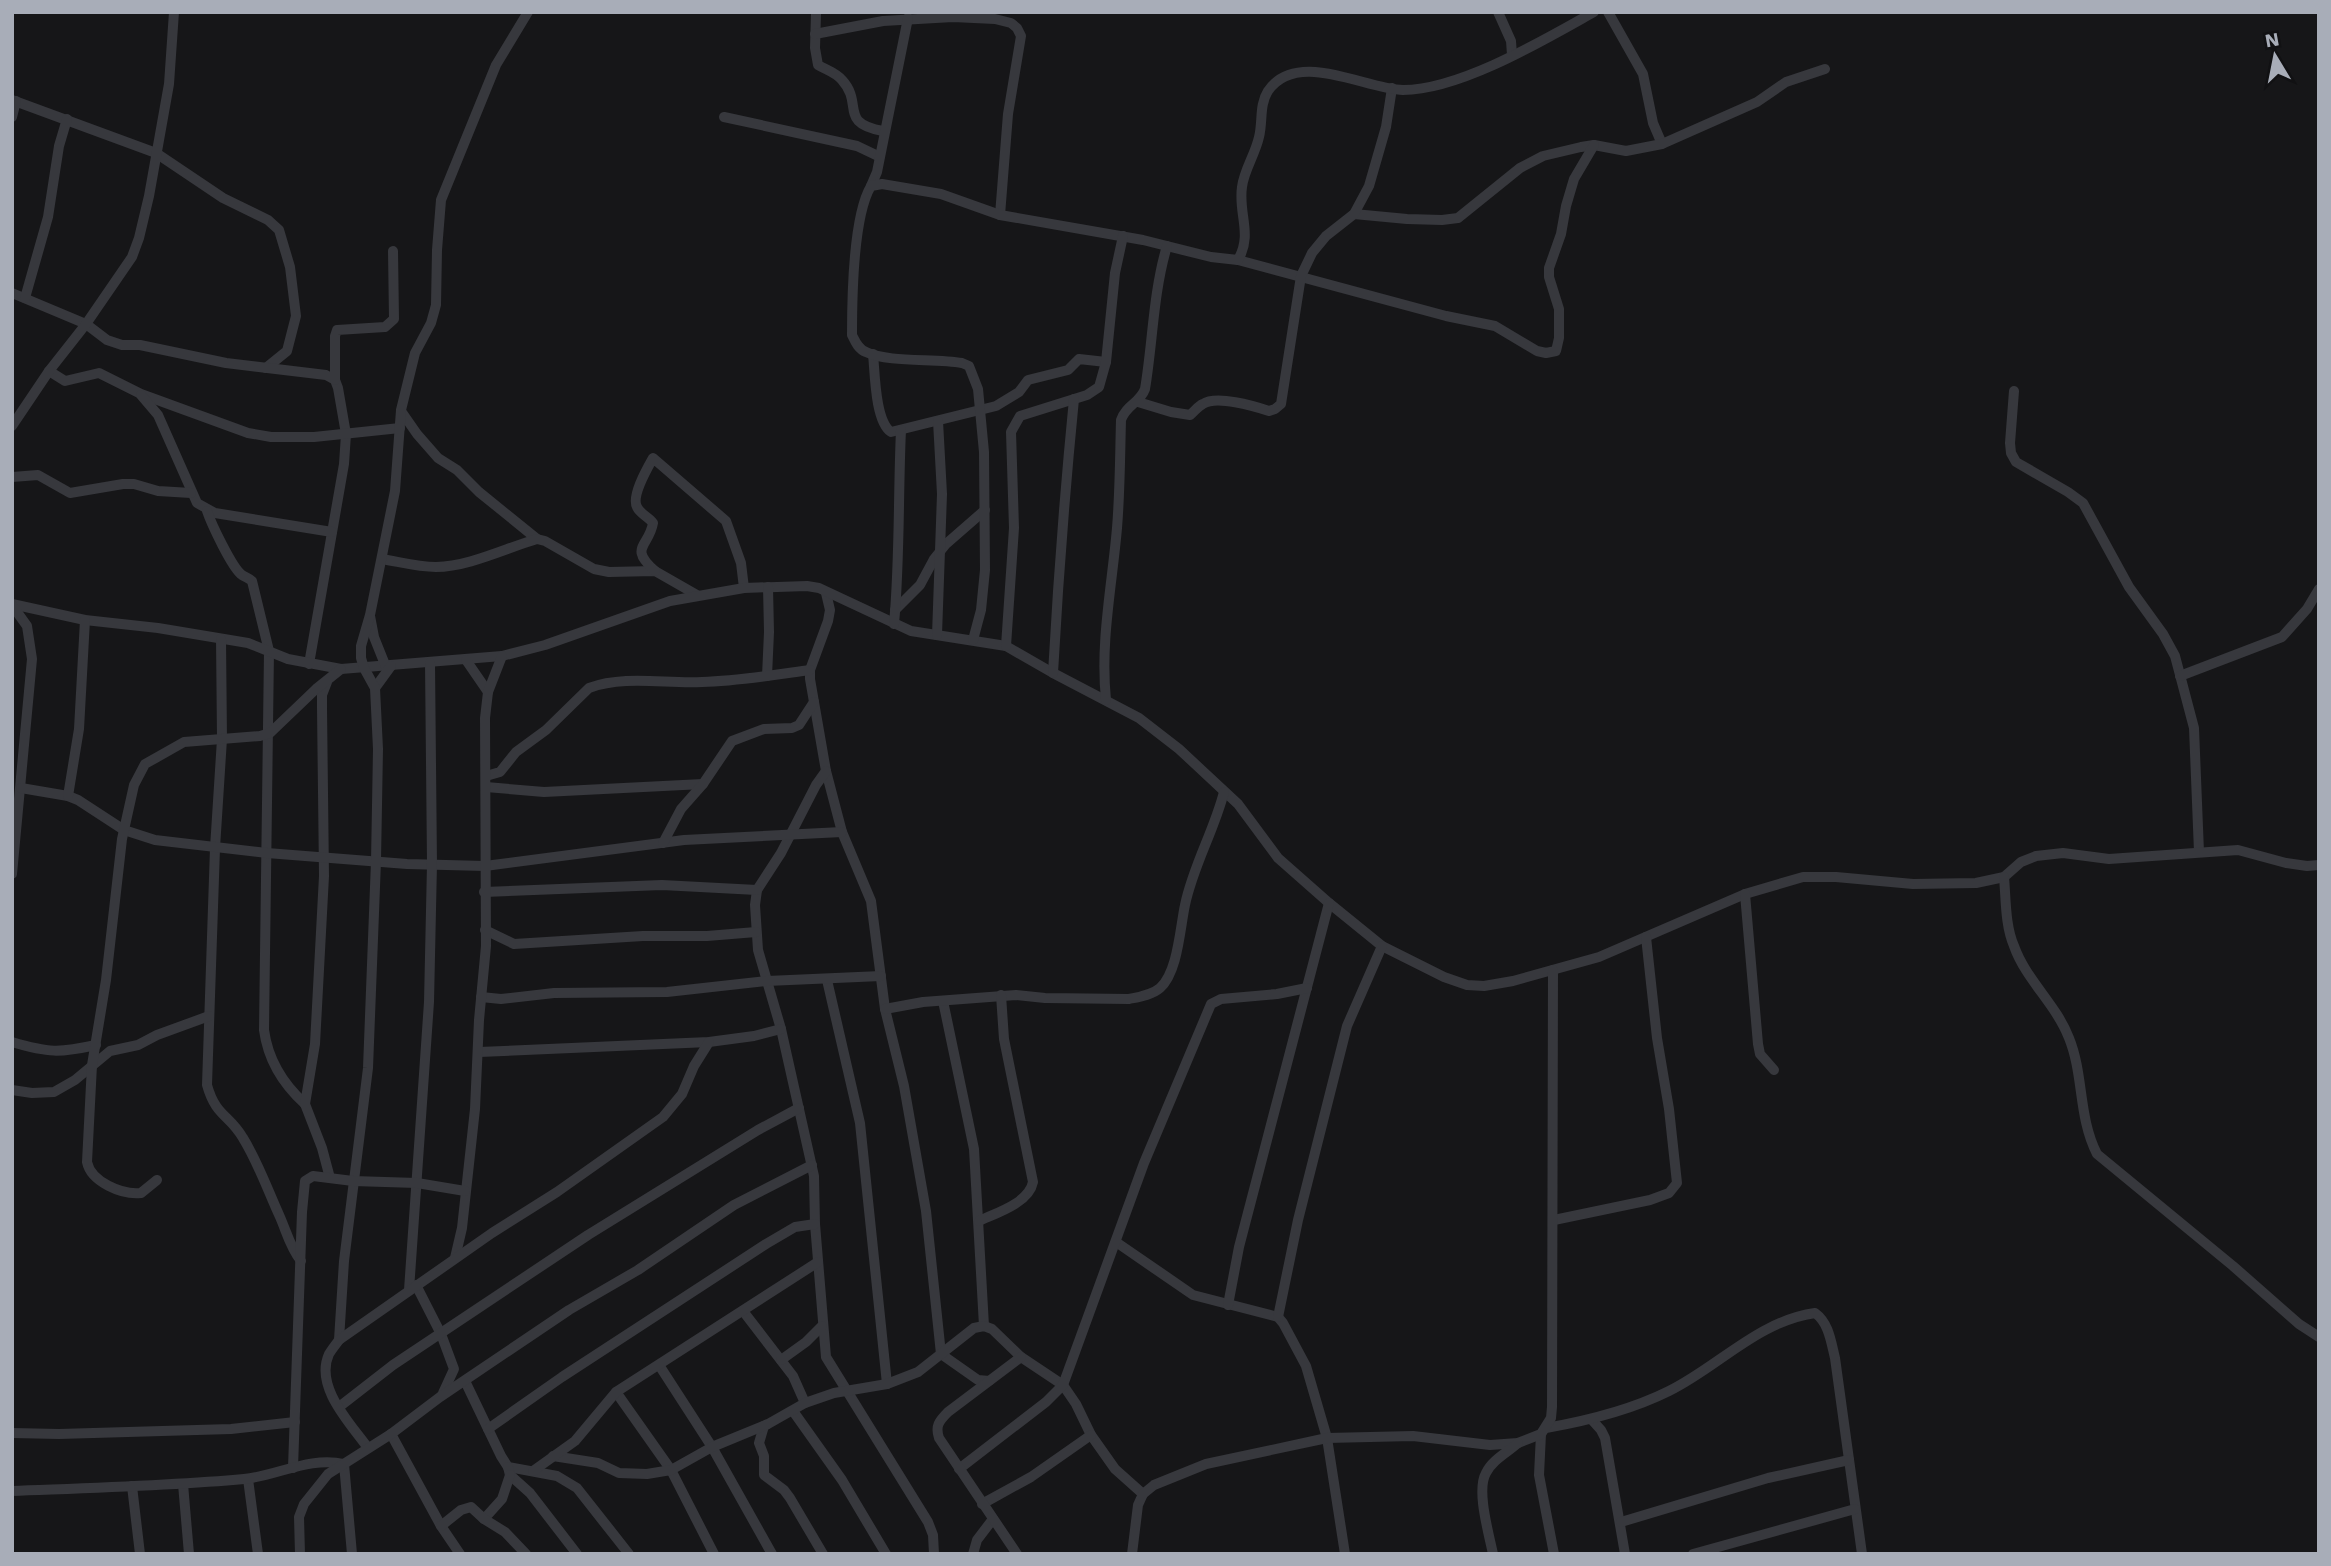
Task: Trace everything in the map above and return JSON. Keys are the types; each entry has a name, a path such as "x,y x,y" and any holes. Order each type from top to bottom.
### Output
{"street":[{"path":"12,426 49,370 86,324 132,257 139,238 172,66 174,12"},
{"path":"339,1340 344,1261 370,1046 376,861 378,749 375,688 364,668 361,646 370,615 395,491 401,410 415,353 436,305 441,200 496,65 528,12"},
{"path":"1498,12 1511,41 1512,55"},
{"path":"1238,260 1246,241 1242,188 1259,138 1263,103 1273,85 1287,76 1307,72 1392,88 1416,88 1474,73 1594,12"},
{"path":"1608,12 1643,74 1653,123 1662,144"},
{"path":"816,14 818,65 835,74 848,88 856,119 869,128 883,131"},
{"path":"815,34 908,18 995,19 1011,23 1017,28 1021,36 1008,114 1000,215"},
{"path":"908,18 883,131 877,172 864,203 854,278 852,335 860,348 873,354 962,363 969,366 974,375 981,409 985,510 984,589 972,640"},
{"path":"1354,214 1408,219 1458,218 1527,163 1543,156 1594,145 1626,151 1662,144 1757,102 1786,82 1825,69"},
{"path":"1138,402 1190,415 1202,404 1210,401 1224,401 1269,411 1275,410 1281,404 1301,276 1306,263 1326,236 1354,214 1369,186 1386,127 1392,88"},
{"path":"12,117 14,100 156,153 223,198 268,220 279,230 290,267 296,316 287,351 267,368"},
{"path":"724,117 858,146 878,156"},
{"path":"25,298 48,218 59,146 67,119"},
{"path":"871,186 883,184 941,194 1000,215 1123,236 1211,257 1238,260 1446,316 1495,326 1537,351 1546,353 1556,351 1559,338 1559,309 1549,277 1549,268 1562,234 1574,179 1594,145"},
{"path":"1006,646 1014,528 1011,432 1020,416 1074,399 1099,387 1106,362 1115,273 1123,236"},
{"path":"1106,700 1104,639 1118,525 1121,420 1129,407 1138,402 1145,389 1154,302 1167,246"},
{"path":"309,664 341,486 346,434 335,380 335,335 337,330 385,327 394,319 393,251"},
{"path":"12,293 86,324 107,340 122,345 151,347 226,363 326,375 335,380"},
{"path":"873,354 881,417 884,427 891,432 1007,401 1019,392 1028,380 1068,370 1079,359 1106,362"},
{"path":"49,370 65,381 99,373 141,394 248,433 271,437 314,438 400,428"},
{"path":"2014,391 2010,443 2016,462 2083,503 2129,587 2163,634 2175,656 2194,728 2199,852"},
{"path":"141,394 158,415 191,493 197,503 207,511 332,531"},
{"path":"1053,673 1061,575 1063,504 1074,399"},
{"path":"401,410 438,458 457,470 537,539 594,569 609,572 655,570"},
{"path":"937,635 942,494 938,421"},
{"path":"894,624 901,430"},
{"path":"697,595 655,570 645,562 641,551 642,543 653,528 653,523 637,508 635,501 653,458 726,521 741,563 744,588"},
{"path":"12,477 38,475 70,493 134,484 158,491 191,493"},
{"path":"895,610 919,585 940,551 985,510"},
{"path":"207,511 236,567 251,581 270,651 264,1030 267,1049 284,1083 305,1104 330,1178"},
{"path":"382,559 421,567 440,567 537,539"},
{"path":"767,676 768,587"},
{"path":"12,605 85,620 158,628 248,643 309,664 341,669 502,656 545,645 670,601 697,595 744,588 819,588 911,631 1006,646 1158,731 1247,814 1278,858 1382,946 1444,977 1476,987 1513,981 1599,957 1745,894 1803,877 1913,884 1976,883 2004,877 2021,862 2036,856 2063,853 2109,859 2238,850 2286,863 2319,865"},
{"path":"2180,676 2282,636 2307,610 2319,589"},
{"path":"826,593 830,610 828,621 810,670 814,702 826,771 842,832 871,901 885,1009 904,1086 926,1211 941,1354 978,1380 989,1381"},
{"path":"12,605 27,626 32,659 12,874"},
{"path":"370,615 374,637 388,666"},
{"path":"68,796 79,729 85,620"},
{"path":"220,639 222,739 215,848 207,1085 219,1112 244,1138 288,1243 301,1261"},
{"path":"455,1258 462,1228 479,1052 485,930 488,692 502,656"},
{"path":"466,660 488,692"},
{"path":"430,663 432,864 429,1002 412,1288 440,1334 454,1369 440,1397"},
{"path":"375,688 388,666"},
{"path":"157,1180 141,1192 132,1194 94,1177 87,1162 92,1065 110,953 124,830 134,785 145,764 184,742 270,733 341,669"},
{"path":"486,782 589,688 648,680 701,682 810,670"},
{"path":"305,1104 315,1044 325,857 322,695 329,678"},
{"path":"663,843 681,809 703,784 732,741 754,732 792,729 800,725 814,702"},
{"path":"826,771 757,890 755,898 758,950 781,1029 812,1165 814,1224 826,1357 928,1522 933,1535 934,1554"},
{"path":"486,782 544,793 703,784"},
{"path":"21,788 68,796 124,830 155,840 267,853 376,861 485,866 734,836 842,832"},
{"path":"885,1009 1001,995 1129,999 1160,988 1177,950 1194,869 1219,812 1224,792"},
{"path":"2004,877 2013,945 2061,1019 2070,1040 2076,1058 2087,1128 2097,1154 2234,1266 2299,1324 2319,1337"},
{"path":"484,892 662,885 757,890"},
{"path":"1745,894 1758,1044 1763,1060 1774,1070"},
{"path":"1228,1305 1239,1247 1329,903"},
{"path":"485,930 513,944 756,932"},
{"path":"1554,1220 1650,1200 1669,1193 1677,1183 1646,937"},
{"path":"1278,1318 1298,1220 1348,1026 1382,946"},
{"path":"1553,970 1552,1407 1544,1431 1539,1475 1554,1554"},
{"path":"481,997 501,999 554,993 667,992 767,981 881,976"},
{"path":"827,980 860,1124 887,1384"},
{"path":"959,1469 1046,1402 1063,1385 1144,1163 1211,1004 1221,999 1277,994 1307,988"},
{"path":"979,1221 1008,1208 1029,1192 1032,1182 1004,1039 1001,995"},
{"path":"943,1001 974,1149 984,1326"},
{"path":"12,1090 32,1093 62,1089 110,1051 138,1045 209,1016"},
{"path":"479,1052 709,1042 754,1037 781,1029"},
{"path":"12,1042 63,1052 96,1045"},
{"path":"368,1448 330,1391 326,1369 329,1355 339,1340 455,1258 557,1192 663,1116 682,1094 694,1066 709,1042"},
{"path":"339,1407 393,1365 588,1235 758,1129 799,1108"},
{"path":"300,1554 299,1517 304,1504 328,1474 391,1434 440,1397 569,1310 638,1270 734,1205 812,1165"},
{"path":"293,1468 305,1181 310,1177 417,1183 465,1191"},
{"path":"488,1429 562,1377 766,1244 795,1227 814,1224"},
{"path":"1116,1242 1193,1295 1278,1318 1290,1332 1306,1366 1327,1437 1345,1554"},
{"path":"533,1471 575,1441 616,1392 818,1262"},
{"path":"743,1311 793,1377 806,1404"},
{"path":"1493,1554 1482,1489 1484,1476 1492,1465 1518,1443 1544,1431 1592,1420 1670,1391 1771,1327 1815,1313 1828,1328 1835,1358 1862,1554"},
{"path":"780,1360 806,1342 822,1326"},
{"path":"553,1456 598,1463 619,1473 648,1474 671,1470 712,1447 764,1426 806,1404 846,1391 887,1384 918,1372 974,1328 984,1326 992,1329 1021,1357 1063,1385 1091,1435 1115,1469 1143,1494"},
{"path":"1017,1554 959,1469 936,1429 939,1421 948,1412 1021,1357"},
{"path":"659,1365 712,1447 772,1554"},
{"path":"465,1381 509,1471 530,1493 576,1554"},
{"path":"616,1392 671,1470 714,1554"},
{"path":"793,1411 842,1480 886,1554"},
{"path":"1592,1420 1605,1438 1625,1554"},
{"path":"12,1433 232,1429 295,1422"},
{"path":"764,1426 759,1443 764,1456 764,1475 790,1497 823,1554"},
{"path":"391,1434 441,1526 460,1554"},
{"path":"982,1504 1031,1477 1091,1435"},
{"path":"1132,1554 1137,1513 1143,1494 1154,1485 1206,1464 1327,1437 1413,1436 1490,1445 1518,1443"},
{"path":"1620,1522 1768,1478 1849,1460"},
{"path":"12,1491 248,1479 327,1461 344,1464"},
{"path":"344,1464 352,1554"},
{"path":"509,1471 533,1471 557,1476 577,1488 629,1554"},
{"path":"484,1519 502,1499 509,1471"},
{"path":"248,1479 258,1554"},
{"path":"183,1484 189,1554"},
{"path":"132,1486 140,1554"},
{"path":"441,1526 467,1507 475,1508 484,1519 505,1532 526,1554"},
{"path":"1693,1554 1855,1509"},
{"path":"973,1554 977,1540 993,1519"}]}
